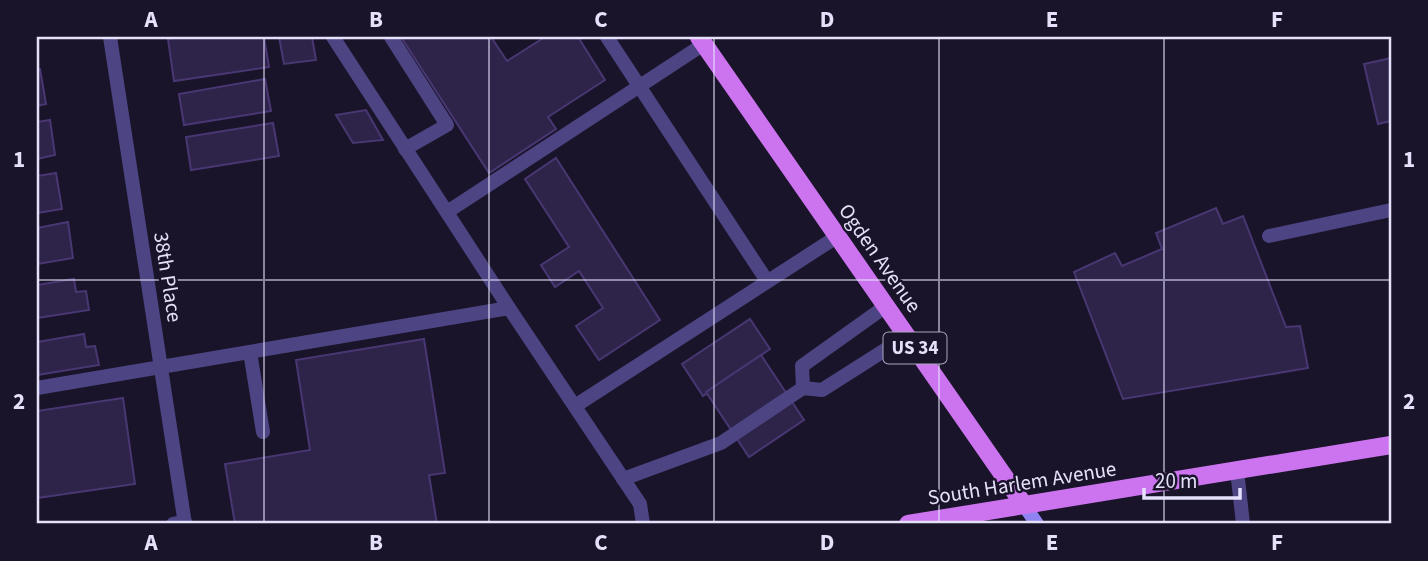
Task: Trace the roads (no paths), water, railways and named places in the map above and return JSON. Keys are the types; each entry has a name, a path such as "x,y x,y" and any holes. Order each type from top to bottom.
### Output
{"main road":[{"name":"Ogden Avenue","path":"702,40 1024,505"},
{"name":"South Harlem Avenue","path":"908,524 1391,445"},
{"path":"1024,505 1037,524"}],"street":[{"name":"38th Place","path":"110,37 161,367 181,524"},
{"path":"333,37 640,504 643,524"},
{"path":"391,37 447,125 405,149"},
{"path":"607,37 767,281"},
{"path":"447,212 639,87 702,40"},
{"path":"1269,236 1391,210"},
{"path":"575,406 838,236"},
{"path":"803,388 802,366 886,306"},
{"path":"37,388 509,308"},
{"path":"623,479 721,443 803,388 822,390 907,336"},
{"path":"250,352 263,432"},
{"path":"1237,470 1243,524"}]}
